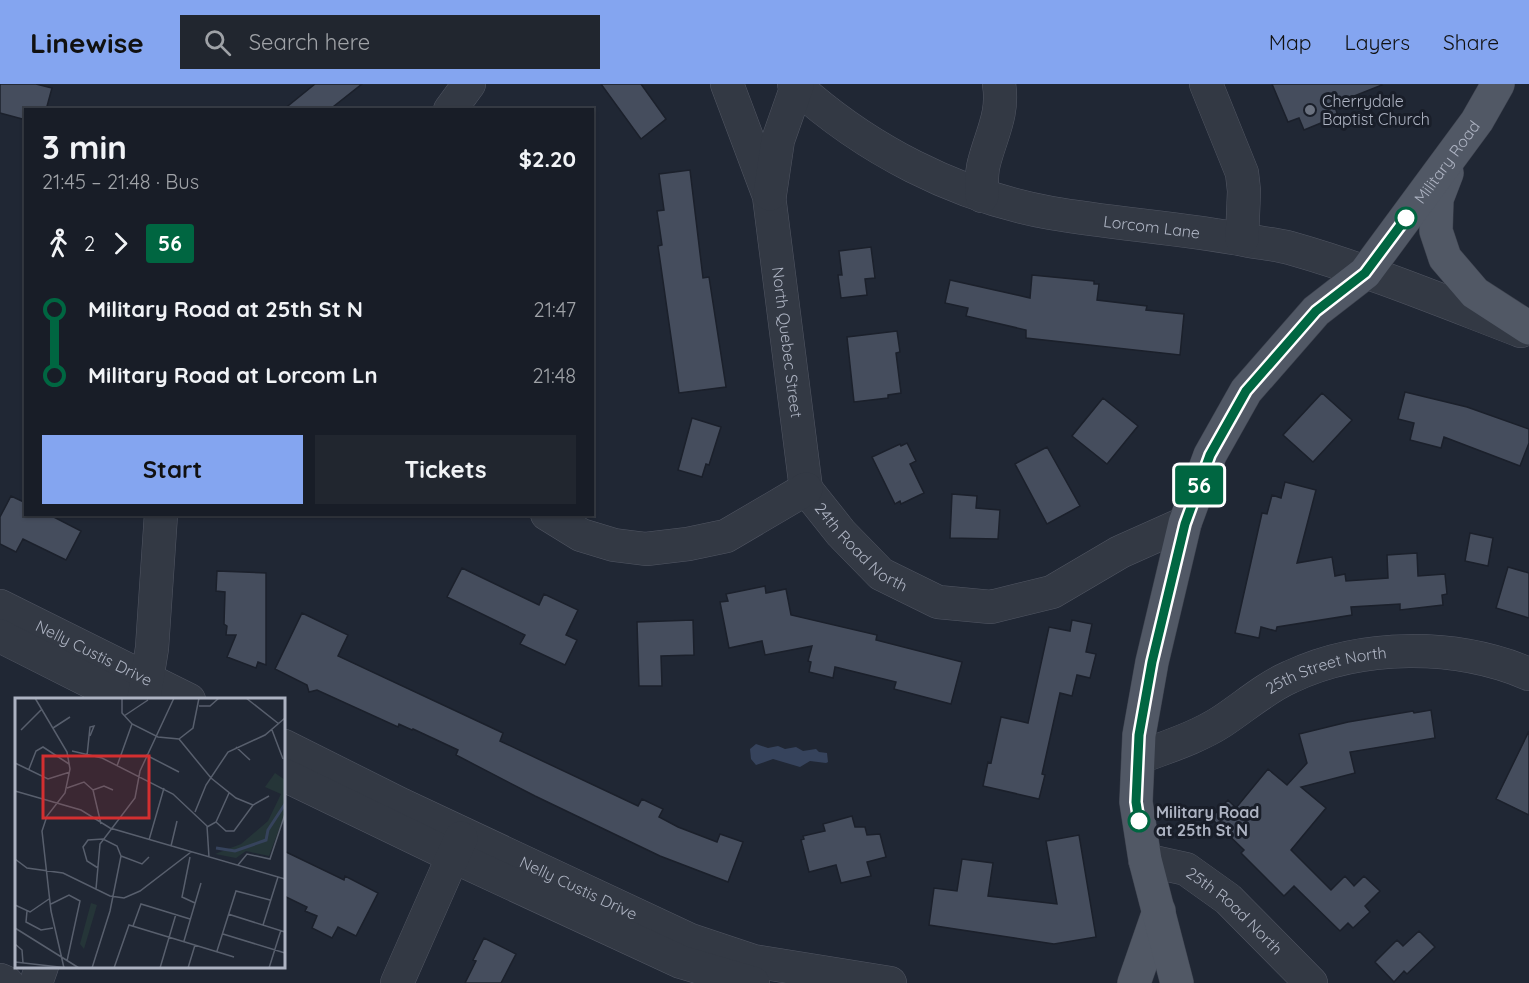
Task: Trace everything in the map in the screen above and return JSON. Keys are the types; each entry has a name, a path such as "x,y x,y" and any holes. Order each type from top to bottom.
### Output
{"main road":[{"name":"Military Road","path":"1177,983 1145,860 1136,802 1139,735 1152,662 1185,524 1210,455 1246,391 1316,311 1365,273 1466,137 1498,84"},
{"path":"1466,137 1437,199 1436,231 1445,258 1475,293 1529,328"},
{"path":"1134,983 1159,911"}],"street":[{"path":"451,108 469,84"},
{"name":"North Quebec Street","path":"727,84 769,196 806,489"},
{"path":"982,196 983,164 997,126 1001,92 999,84"},
{"path":"1206,84 1242,173 1244,192 1242,239"},
{"name":"North Quebec Street","path":"769,196 778,140 796,85"},
{"name":"Lorcom Lane","path":"796,85 854,132 925,172 982,196 1053,213 1192,231 1288,248 1365,273 1529,334"},
{"name":"24th Road North","path":"551,516 581,535 614,545 646,549 688,544 726,536 806,489 841,533 880,574 938,603 991,607 1052,592 1120,552 1185,524"},
{"path":"140,693 161,516"},
{"name":"Nelly Custis Drive","path":"0,606 140,693"},
{"name":"Nelly Custis Drive","path":"0,636 140,693 181,698"},
{"name":"25th Street North","path":"1138,758 1189,738 1221,722 1287,678 1312,667 1347,658 1402,651 1456,654 1508,665 1529,674"},
{"name":"Nelly Custis Drive","path":"285,747 457,845"},
{"name":"Nelly Custis Drive","path":"285,775 457,845 753,983"},
{"path":"397,983 457,845"},
{"name":"25th Road North","path":"1145,860 1186,869 1228,899 1311,983"},
{"name":"Nelly Custis Drive","path":"686,951 890,983"},
{"path":"36,983 41,968"},
{"path":"0,980 7,983"}],"water":[{"path":"756,744 768,748 796,747 803,751 816,749 827,753 828,762 810,761 800,767 773,759 756,765 751,759 750,749"}],"building":[{"path":"0,84 36,84 52,88 47,108 24,108 24,119 0,113"},
{"path":"315,84 362,84 332,108 285,108"},
{"path":"601,84 641,84 666,119 641,139"},
{"name":"Cherrydale Baptist Church","path":"1272,84 1382,85 1334,104 1338,116 1304,130 1299,118 1288,122"},
{"path":"690,170 703,278 709,277 726,387 679,393 658,246 662,245 657,211 664,210 659,174"},
{"path":"871,247 875,278 865,279 867,295 841,298 838,275 842,275 839,251"},
{"path":"1032,275 1094,281 1094,284 1099,284 1097,300 1147,306 1146,310 1184,314 1180,355 1026,338 1026,330 966,316 968,308 945,303 950,280 1030,298"},
{"path":"897,331 900,352 896,353 901,393 888,395 888,398 854,402 847,337"},
{"path":"1405,392 1467,407 1529,429 1529,443 1520,466 1444,437 1441,448 1410,440 1414,423 1398,419"},
{"path":"1322,393 1352,420 1313,462 1283,435"},
{"path":"1103,398 1138,426 1107,464 1072,436"},
{"path":"692,418 721,427 709,465 706,464 702,477 678,470"},
{"path":"907,443 916,461 910,464 924,493 901,504 900,501 895,504 872,457"},
{"path":"1047,447 1080,506 1047,524 1015,464"},
{"path":"1285,482 1316,490 1297,563 1332,557 1335,576 1345,574 1346,581 1388,578 1387,555 1417,553 1418,576 1445,574 1447,594 1442,595 1443,605 1400,610 1400,604 1351,607 1352,615 1277,627 1276,631 1261,627 1259,638 1235,633 1262,513 1267,514 1272,495 1281,498"},
{"path":"952,494 977,496 976,508 1000,510 998,539 950,538"},
{"path":"11,496 24,502 24,516 52,516 81,531 66,560 23,539 16,552 0,544 0,517"},
{"path":"1470,533 1493,538 1488,566 1465,561"},
{"path":"1508,567 1529,573 1529,618 1496,608"},
{"path":"462,568 539,605 544,594 578,610 566,635 577,640 565,665 520,644 525,635 447,597"},
{"path":"217,571 266,573 266,665 258,662 256,668 227,657 236,635 226,635 225,592 216,591"},
{"path":"765,586 766,593 786,589 791,615 877,635 876,640 962,662 951,704 894,689 896,682 835,667 833,678 809,672 811,662 808,661 812,646 765,655 762,641 729,648 720,602 728,601 726,594"},
{"path":"302,613 348,635 338,656 503,733 500,741 638,806 642,799 663,809 659,817 678,827 717,842 720,834 743,842 728,882 660,856 535,796 456,755 458,750 413,729 399,724 398,727 317,690 309,692 307,685 275,669"},
{"path":"693,620 694,655 661,656 662,686 639,686 637,622"},
{"path":"1072,620 1092,624 1086,652 1096,654 1090,678 1077,675 1072,696 1060,693 1042,774 1045,775 1039,799 983,786 988,762 991,763 1001,717 1028,723 1049,627 1070,631"},
{"path":"1431,710 1435,738 1350,752 1355,773 1301,787 1326,808 1291,850 1331,890 1345,876 1354,886 1364,876 1380,891 1365,906 1370,912 1353,928 1348,923 1340,931 1294,886 1284,896 1241,853 1244,850 1211,818 1228,800 1236,808 1268,769 1287,785 1307,763 1299,734 1348,722"},
{"path":"1529,731 1529,815 1496,799"},
{"path":"852,816 855,827 865,827 867,835 880,834 886,857 867,862 871,876 841,883 836,865 809,872 801,840 804,839 803,836 825,831 823,824"},
{"path":"1079,835 1096,937 1054,944 929,925 934,888 957,891 962,859 993,863 988,896 1057,904 1046,841"},
{"path":"285,851 344,880 345,876 378,893 356,936 338,927 332,938 312,928 317,916 305,911 307,907 285,896"},
{"path":"1419,931 1435,947 1407,974 1404,971 1394,982 1375,962 1397,940 1403,946"},
{"path":"484,938 516,954 501,983 465,983 476,961 473,960"}],"bus line":[{"name":"56","path":"1139,821 1136,802 1139,735 1152,662 1185,524 1210,455 1246,391 1316,311 1365,273 1406,218"}],"place":[{"name":"Cherrydale Baptist Church","path":"1310,110"},
{"name":"Military Road at 25th St N","path":"1139,821"}]}
